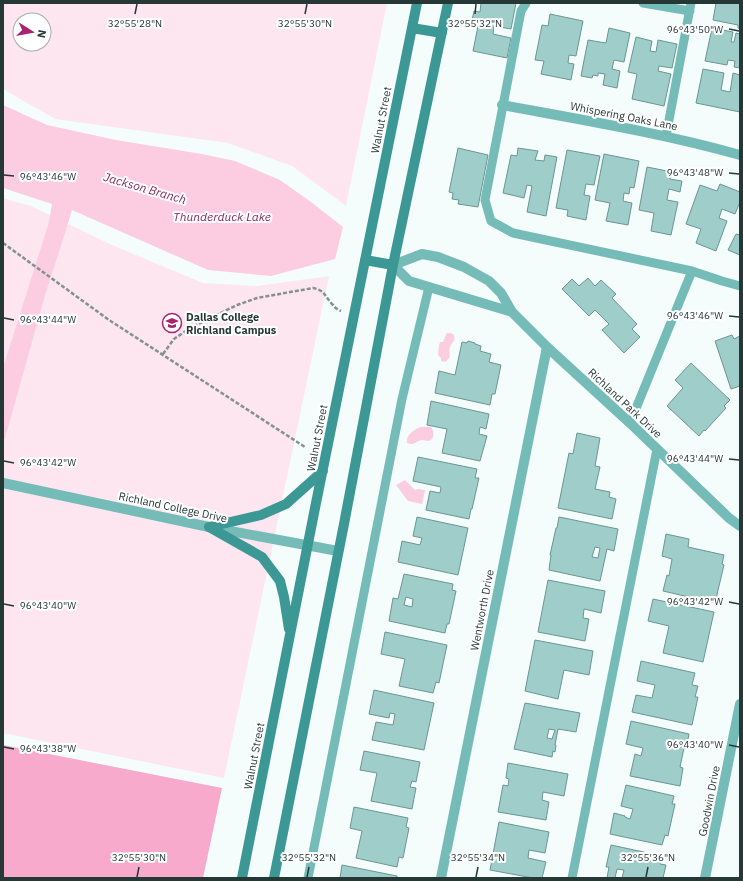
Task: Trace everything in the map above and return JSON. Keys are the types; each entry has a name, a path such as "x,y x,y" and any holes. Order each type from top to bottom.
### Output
{"main road":[{"name":"Walnut Street","path":"242,878 417,3"},
{"path":"274,878 392,265 448,3"},
{"path":"412,28 442,33"},
{"path":"365,260 392,265"},
{"path":"209,527 261,515 286,504 323,471"},
{"path":"209,527 262,557 280,581 290,636"}],"street":[{"name":"Whispering Oaks Lane","path":"502,105 666,136 704,144 740,155"},
{"name":"Richland Park Drive","path":"512,312 409,281 392,265 422,254 438,257 464,267 489,281 501,293 512,312 547,347 630,423 729,518 740,526"},
{"name":"Wentworth Drive","path":"441,878 547,347"},
{"name":"Richland College Drive","path":"3,483 209,527 338,551"},
{"name":"Goodwin Drive","path":"705,878 740,704"}],"lane":[{"path":"526,3 521,11 485,200 491,221 513,233 692,271 740,286"},
{"path":"643,3 690,7 666,136"},
{"path":"630,423 692,271"},
{"path":"308,878 402,399 429,287"},
{"path":"572,878 657,449"}],"path":[{"path":"3,243 109,320 305,447"},
{"path":"163,354 174,339 190,328 237,305 257,298 313,288 319,289 323,292 334,306 342,312"}],"shaded area":[{"path":"3,3 387,3 346,206 292,166 228,143 55,119 3,89"},
{"path":"3,198 31,206 112,245 203,283 257,286 329,276 224,778 3,733"},
{"path":"3,745 222,788 203,878 3,878"}],"water":[{"name":"Thunderduck Lake","path":"3,105 47,125 116,140 235,161 280,180 343,227 335,259 271,276 208,270 72,210 46,292 5,438 3,440 3,368 49,222 52,204 3,188"},
{"path":"447,333 454,335 454,340 450,347 450,356 445,362 441,361 441,358 438,355 440,342 443,342"},
{"path":"420,427 431,427 433,431 432,439 429,441 418,441 414,444 407,443 409,435"},
{"path":"405,480 415,490 425,490 422,504 408,501 396,485"}],"building":[{"path":"481,3 516,3 511,29 494,26 493,34 511,38 507,58 473,51 478,26 471,25 474,11 480,12"},
{"path":"716,3 740,3 740,29 738,28 738,25 713,20"},
{"path":"550,14 583,21 576,56 569,55 568,63 574,64 571,80 541,74 544,61 535,60 542,25 548,26"},
{"path":"609,28 630,33 624,62 614,60 612,69 620,71 617,88 603,85 605,74 598,73 598,76 593,75 592,78 581,76 588,40 606,43"},
{"path":"712,28 733,32 731,42 734,42 736,33 740,34 740,68 734,67 735,61 728,60 727,65 705,61"},
{"path":"636,37 652,41 650,51 656,52 658,40 677,44 672,68 659,66 658,71 671,74 664,106 632,99 637,74 628,72"},
{"path":"703,69 724,73 721,90 730,92 733,73 740,75 740,112 696,103"},
{"path":"458,148 488,155 478,207 458,204 459,200 452,199 453,193 449,192"},
{"path":"518,148 538,151 535,160 544,161 545,155 557,157 546,216 527,212 532,186 527,185 524,198 503,193 511,155 517,156"},
{"path":"567,150 600,156 594,185 586,184 584,195 590,196 586,220 567,216 568,210 556,208"},
{"path":"604,154 639,161 634,188 630,187 629,194 624,193 623,201 632,203 628,225 606,221 610,203 595,200"},
{"path":"647,167 672,172 670,179 682,181 680,192 669,189 667,200 678,202 671,235 651,231 654,213 639,210"},
{"path":"720,184 740,192 740,202 735,214 722,209 719,218 727,221 716,251 696,243 701,229 686,224 700,185 717,191"},
{"path":"736,234 740,235 740,255 728,250"},
{"path":"588,278 595,286 601,280 616,294 612,298 637,324 632,329 640,337 624,353 602,330 609,324 595,310 589,316 562,289 572,279 579,286"},
{"path":"732,335 734,339 740,336 740,386 731,389 715,341"},
{"path":"468,341 481,346 480,351 491,354 489,362 501,365 495,394 492,394 490,405 435,393 439,371 455,375 462,342 467,343"},
{"path":"691,363 730,400 724,406 726,408 699,436 667,406 683,388 675,380"},
{"path":"431,401 489,414 486,429 480,427 479,434 487,436 480,461 442,453 447,429 427,425"},
{"path":"577,433 600,438 595,466 600,467 595,489 610,492 609,497 616,499 612,519 558,508 569,453 573,454"},
{"path":"418,457 477,469 475,478 479,478 469,519 426,510 430,491 440,493 441,487 413,481"},
{"path":"417,517 468,528 458,575 398,562 402,541 420,545 422,538 413,536"},
{"path":"559,517 618,529 614,551 607,549 600,581 549,570 550,555","holes":["595,547 600,548 598,558 592,557"]},
{"path":"666,534 689,539 688,547 724,555 722,564 724,565 715,603 663,591 667,575 669,576 672,559 662,556"},
{"path":"404,574 453,584 452,590 456,591 449,624 447,624 445,633 389,621 393,598 398,599","holes":["406,597 413,599 412,607 404,605"]},
{"path":"548,580 605,591 601,613 584,609 583,618 589,619 585,641 538,632"},
{"path":"653,599 714,612 703,662 663,653 669,626 648,621"},
{"path":"385,632 447,645 439,683 436,682 433,693 399,686 405,659 381,654"},
{"path":"535,640 593,651 589,675 564,670 558,699 525,691"},
{"path":"641,661 695,673 692,685 698,686 695,697 698,697 692,725 632,712 636,695 652,698 655,685 637,681"},
{"path":"374,690 434,703 424,750 372,740 376,722 393,725 395,714 390,713 389,718 369,714"},
{"path":"525,703 580,713 576,732 558,729 555,752 553,751 552,757 514,749","holes":["549,729 555,730 552,739 547,738"]},
{"path":"631,721 689,734 680,767 683,768 680,786 630,776 635,754 641,756 643,748 626,744"},
{"path":"364,751 420,762 416,782 412,781 410,787 416,788 412,809 371,801 377,773 360,770"},
{"path":"508,763 568,774 564,796 543,792 542,800 549,802 546,820 498,812 503,785 508,786 509,779 506,778"},
{"path":"626,785 674,796 672,804 675,804 668,836 665,835 662,845 610,834 614,813 630,819 633,809 621,806"},
{"path":"354,807 408,818 406,827 409,828 403,858 399,857 397,867 356,858 362,831 350,828"},
{"path":"499,822 549,832 545,853 529,850 528,858 546,862 542,878 533,878 490,870"},
{"path":"611,845 662,856 660,864 666,865 663,878 622,878 624,870 617,869 615,878 607,878 609,867 606,867"},
{"path":"342,865 397,876 397,878 340,878"}],"place":[{"name":"Dallas College Richland Campus","path":"172,323"}],"water label":[{"name":"Jackson Branch","path":"145,188"}]}
